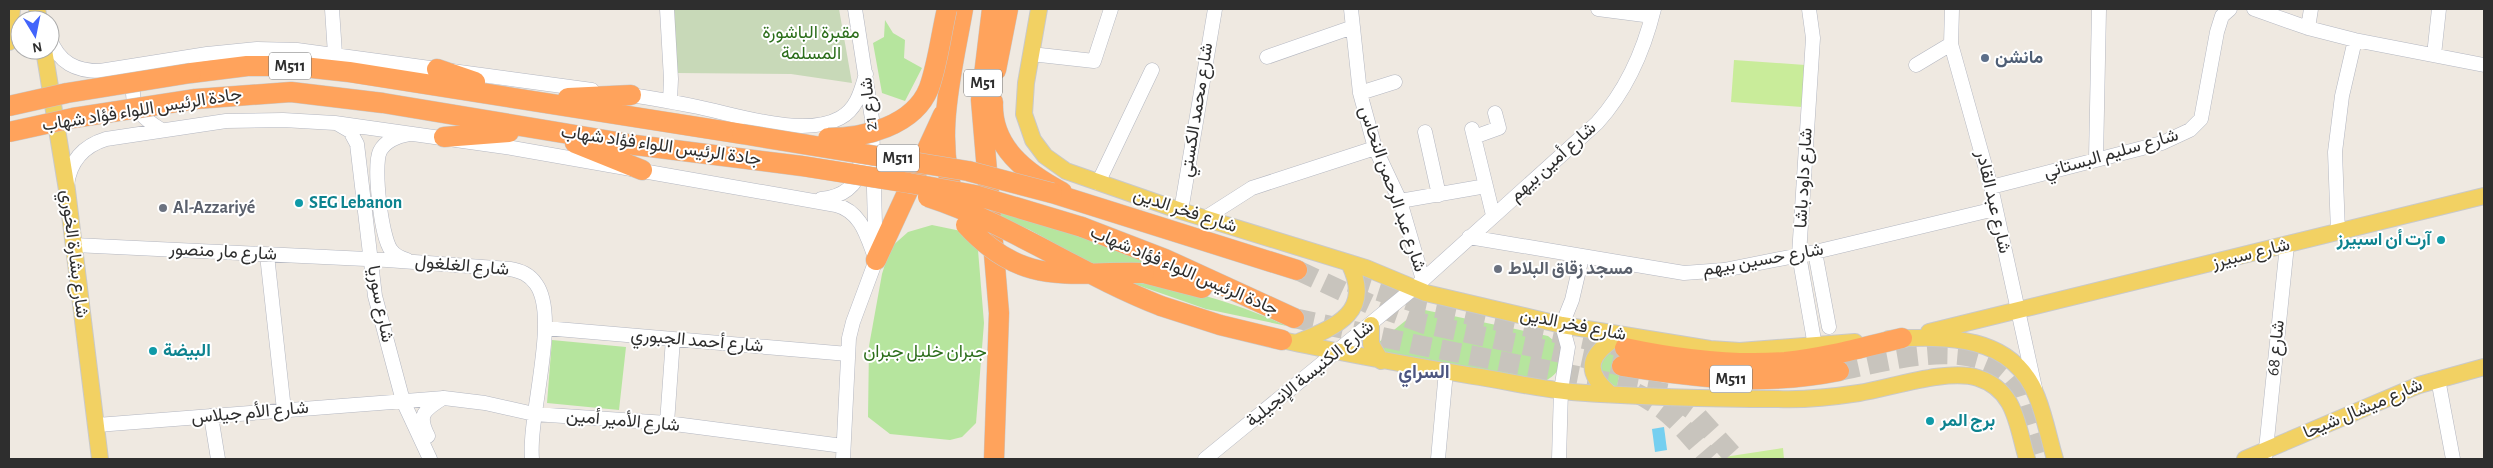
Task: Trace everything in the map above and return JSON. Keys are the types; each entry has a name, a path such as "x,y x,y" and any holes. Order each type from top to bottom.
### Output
{"highway":[{"path":"771,138 836,138 863,135 881,130 903,117 920,102 929,89 946,9"},
{"name":"M51","path":"945,111 963,9"},
{"name":"M51","path":"992,9 981,100 998,313 994,459"},
{"path":"1008,9 998,59 993,107 1000,140 1008,152 1021,165 1044,183 1076,200"},
{"name":"جادة الرئيس اللواء فؤاد شهاب","path":"9,106 67,93 191,73 247,66 294,66 388,78 968,171 1076,200 1297,270"},
{"path":"437,70 528,100 631,95"},
{"name":"جادة الرئيس اللواء فؤاد شهاب","path":"9,132 73,118 196,99 250,94 291,92 383,103 635,145 865,176 975,195 1082,227 1165,259 1288,315 1182,282 1144,273 1063,275 1038,272 1013,263 999,254 966,225 950,188 944,129 945,111"},
{"path":"876,260 945,111"},
{"path":"444,137 540,129 642,170"},
{"path":"865,176 965,210 1014,232 1113,286 1161,306 1220,325 1289,341"},
{"path":"1622,350 1707,360 1762,363 1787,362 1902,338"},
{"name":"M511","path":"1622,350 1668,373 1738,380 1794,379 1839,371"}],"main road":[{"path":"9,42 12,9"},
{"path":"1031,54 1039,9"},
{"name":"شارع فخر الدين","path":"1031,54 1024,114 1033,140 1045,156 1066,171 1205,218 1419,284 1442,298 1562,325 1622,350 1710,349 1740,351 1902,338 1971,341 2000,352 2019,367 2037,396 2055,459"},
{"name":"شارع بشارة الخوري","path":"46,60 67,190 100,459"},
{"name":"شارع سبيرز","path":"2018,312 2484,196"},
{"path":"1289,341 1337,324 1353,308 1357,287 1349,263"},
{"path":"1902,338 2018,312"},
{"path":"1371,325 1371,344 1381,361"},
{"path":"1289,341 1381,361 1561,390 1658,397 1796,399 1859,393 1944,376 1972,376 1995,385 2006,395 2012,407 2027,459"},
{"path":"1609,393 1596,379 1593,363 1600,348 1622,350"},
{"name":"شارع ميشال شيحا","path":"2245,459 2266,455 2419,385 2484,367"}],"street":[{"path":"332,9 335,54"},
{"path":"667,9 671,79 670,101"},
{"name":"شارع 21","path":"855,9 872,118 876,260"},
{"path":"1031,54 1094,61 1111,9"},
{"name":"شارع محمد الكستي","path":"1181,210 1215,9"},
{"name":"شارع عبد الرحمن النحاس","path":"1351,9 1360,93 1375,148 1400,202 1419,284"},
{"path":"1598,9 1653,12"},
{"name":"شارع داود باشا","path":"1809,9 1813,38 1800,255 1815,346"},
{"name":"شارع عبد القادر","path":"1952,9 1952,44 1991,187 2037,396"},
{"path":"2096,159 2099,9"},
{"name":"شارع سليم البستاني","path":"1991,187 2162,143 2182,135 2196,125 2203,111 2220,22 2230,9"},
{"path":"2254,9 2308,28 2355,40 2484,65"},
{"path":"2308,28 2311,9"},
{"path":"2434,55 2439,9"},
{"name":"شارع أمين بيهم","path":"1419,284 1606,113 1627,82 1653,12"},
{"path":"1267,57 1353,27"},
{"path":"2338,232 2335,152 2342,96 2355,40"},
{"path":"1916,65 1952,44"},
{"path":"60,58 69,65 88,71 100,71 150,62 257,49 335,54 437,70 631,95 782,124 813,126 828,124 840,119 853,107 860,96 866,74"},
{"path":"150,62 134,79 133,96 142,116 160,130"},
{"path":"1098,183 1152,70"},
{"path":"1360,93 1396,82"},
{"path":"1493,215 1473,133 1499,128 1495,113"},
{"path":"67,190 73,165 86,147 106,139 160,130 253,120 335,123 444,137 842,206 854,214 862,224 876,260 853,322 848,354 843,453"},
{"name":"شارع سوريا","path":"335,123 350,131 357,144 375,296 403,401 430,459"},
{"path":"812,200 828,198 844,192 852,185 860,171 860,157 855,146 844,132 828,124"},
{"path":"1425,132 1439,194"},
{"name":"شارع سوريا","path":"415,133 398,136 387,142 380,152 377,168 383,225 389,246 400,258 425,263"},
{"path":"1205,218 1252,188 1305,169 1375,148"},
{"path":"1400,202 1486,186"},
{"name":"شارع حسين بيهم","path":"1469,237 1582,258 1684,273 1724,270 1815,252 1995,209"},
{"name":"شارع مار منصور","path":"74,245 372,260"},
{"name":"شارع 68","path":"2266,455 2287,245"},
{"path":"1815,252 1829,327"},
{"path":"267,255 284,410"},
{"path":"1559,459 1561,390 1568,347 1562,325 1572,300 1582,258"},
{"name":"شارع الغلغول","path":"372,260 510,269 528,274 537,285 542,296 545,328 534,414 532,459"},
{"path":"1804,285 1819,276"},
{"name":"شارع الكنيسة الإنجيلية","path":"1220,459 1419,284"},
{"name":"شارع أحمد الجبوري","path":"545,328 848,354"},
{"path":"667,423 673,339"},
{"name":"شارع الكنيسة الإنجيلية","path":"1205,459 1270,404 1341,353"},
{"path":"1438,459 1446,371"},
{"path":"2438,379 2453,459"},
{"path":"439,459 422,421 428,409 444,398"},
{"name":"شارع الأمير أمين","path":"403,401 444,398 485,403 534,414 667,423 843,453"},
{"name":"شارع الأم جيلاس","path":"97,425 403,401"},
{"path":"211,416 218,459"}],"green space":[{"name":"مقبرة الباشورة المسلمة","path":"674,9 839,9 852,83 791,74 677,73"},
{"path":"885,20 893,33 905,40 904,58 922,68 905,101 882,93 873,43 884,37"},
{"path":"1734,60 1805,65 1802,107 1731,102"},
{"path":"968,203 1040,222 1174,270 1122,263 1093,265 1030,230"},
{"name":"جبران خليل جبران","path":"932,225 961,231 978,250 984,323 976,423 962,437 950,440 890,434 868,417 869,346 882,274 890,248 908,232"},
{"path":"1123,280 1165,286 1207,296 1287,326 1206,309"},
{"path":"1420,309 1548,336 1559,349 1561,363 1553,376 1538,383 1383,356 1379,342"},
{"path":"552,340 626,347 619,410 547,403"},
{"path":"1625,344 1617,387 1608,382 1603,376 1598,358 1605,349"},
{"path":"1783,448 1784,459 1711,459"}],"water":[{"path":"1664,427 1667,450 1655,452 1652,429"}],"tunnel":[{"path":"1297,270 1372,305 1425,324 1622,366"},
{"path":"1350,282 1423,305 1623,347"},
{"path":"1294,318 1423,346 1670,394 1692,410 1736,459"},
{"path":"1839,371 1907,357 1957,355 1980,359 1999,368 2015,384 2038,459"},
{"path":"1636,393 1659,406 1668,414 1685,430 1710,459"}],"place":[{"name":"مانشن","path":"1985,58"},
{"name":"SEG Lebanon","path":"299,203"},
{"name":"Al-Azzariyé","path":"163,208"},
{"name":"آرت أن اسبيرز","path":"2441,240"},
{"name":"مسجد زقاق البلاط","path":"1498,269"},
{"name":"البيضة","path":"153,351"},
{"name":"برج المر","path":"1930,421"}],"district":[{"name":"السراي","path":"1424,372"}]}
